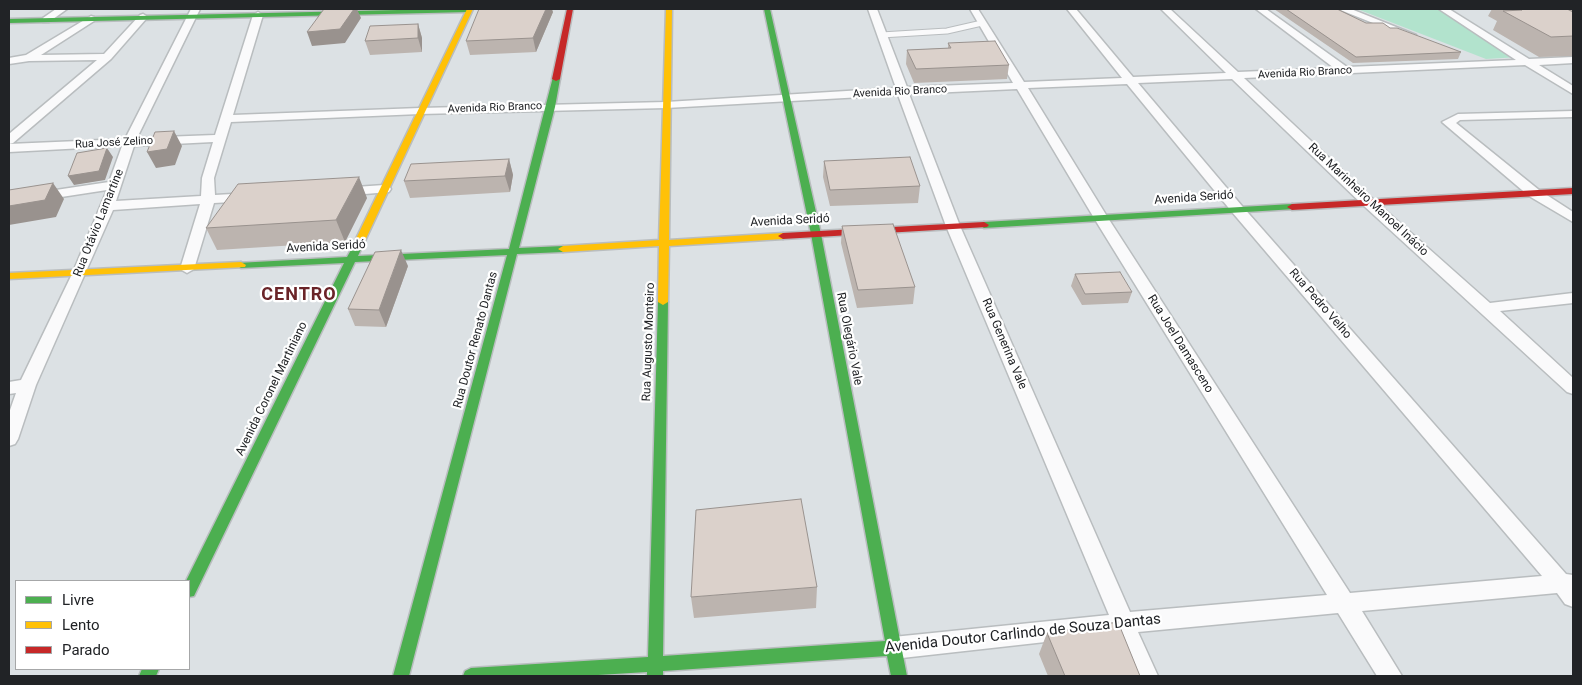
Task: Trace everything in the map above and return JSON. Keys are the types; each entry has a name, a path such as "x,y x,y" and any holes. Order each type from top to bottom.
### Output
{"main road":[{"path":"9,21 143,17 193,12 258,15 372,10 472,9"},
{"name":"Avenida Coronel Martiniano","path":"190,589 350,259 364,235 420,111 472,9"},
{"name":"Rua Doutor Renato Dantas","path":"401,676 551,107 570,9"},
{"name":"Rua Augusto Monteiro","path":"655,676 666,242 666,104 669,9"},
{"name":"Rua Olegário Vale","path":"767,9 816,234 899,676"},
{"name":"Avenida Seridó","path":"9,276 513,252 1573,191"},
{"name":"Avenida Doutor Carlindo de Souza Dantas","path":"471,676 893,648"}],"street":[{"path":"46,20 62,9"},
{"name":"Rua Generina Vale","path":"872,9 953,226 1146,676"},
{"name":"Rua Joel Damasceno","path":"974,9 1101,218 1390,676"},
{"name":"Rua Pedro Velho","path":"1071,9 1237,209 1570,587"},
{"name":"Rua Marinheiro Manoel Inácio","path":"1165,9 1369,203 1573,388"},
{"path":"1260,9 1345,71"},
{"path":"1343,9 1422,39"},
{"path":"1443,9 1513,52 1524,62 1573,91"},
{"name":"Rua Otávio Lamartine","path":"9,439 26,385 80,272 108,206 129,142 193,12"},
{"path":"187,269 208,200 208,178 258,15"},
{"path":"9,140 106,57 143,17"},
{"path":"28,58 91,19"},
{"path":"1513,52 1537,61 1573,83"},
{"path":"1456,53 1483,63"},
{"path":"9,61 28,58 106,57"},
{"name":"Avenida Rio Branco","path":"227,119 788,99 902,91 1573,60"},
{"path":"1573,114 1452,118 1448,123 1534,193 1573,218"},
{"name":"Rua José Zelino","path":"9,148 220,138"},
{"path":"9,202 116,185"},
{"path":"324,193 384,189"},
{"path":"108,206 266,197"},
{"path":"1487,308 1573,298"},
{"path":"9,388 26,385"},
{"name":"Avenida Doutor Carlindo de Souza Dantas","path":"893,648 1124,623 1570,587"}],"lane":[{"path":"881,35 947,31 982,23"}],"green space":[{"path":"1357,9 1440,9 1519,57 1486,59"}],"building":[{"path":"324,9 354,9 340,29 307,32"},
{"path":"479,9 546,9 533,38 466,41"},
{"path":"1286,9 1337,9 1366,23 1383,23 1390,28 1397,28 1461,52 1356,57"},
{"path":"1519,9 1567,9 1573,12 1573,36 1551,37 1503,11 1522,10"},
{"path":"418,24 418,38 365,41 370,26"},
{"path":"995,41 1009,65 916,69 907,50 951,48 948,43"},
{"path":"174,131 167,149 147,152 155,132"},
{"path":"107,148 99,171 68,176 77,153"},
{"path":"910,157 920,186 830,190 824,161"},
{"path":"509,159 505,176 404,181 411,164"},
{"path":"359,177 336,220 206,228 238,184"},
{"path":"53,183 45,200 9,206 9,190"},
{"path":"893,224 915,287 858,290 842,226"},
{"path":"401,250 379,310 348,309 375,252"},
{"path":"1120,272 1132,292 1085,294 1075,274"},
{"path":"801,499 817,587 691,597 696,510"},
{"path":"1118,622 1140,676 1065,676 1047,633"}],"traffic: fast":[{"path":"767,9 816,234 899,676"},
{"path":"9,21 469,10"},
{"path":"401,676 551,107 556,79"},
{"path":"984,225 1292,207"},
{"path":"190,589 358,245"},
{"path":"241,265 563,249"},
{"path":"655,676 663,302"},
{"path":"471,676 893,648"},
{"path":"147,676 150,670"}],"traffic: slow":[{"path":"358,245 470,9"},
{"path":"663,302 669,9"},
{"path":"563,249 783,236"},
{"path":"9,276 241,265"}],"traffic: jam":[{"path":"556,79 570,9"},
{"path":"1292,207 1573,191"},
{"path":"783,236 984,225"}],"district":[{"name":"CENTRO","path":"299,295"}]}
